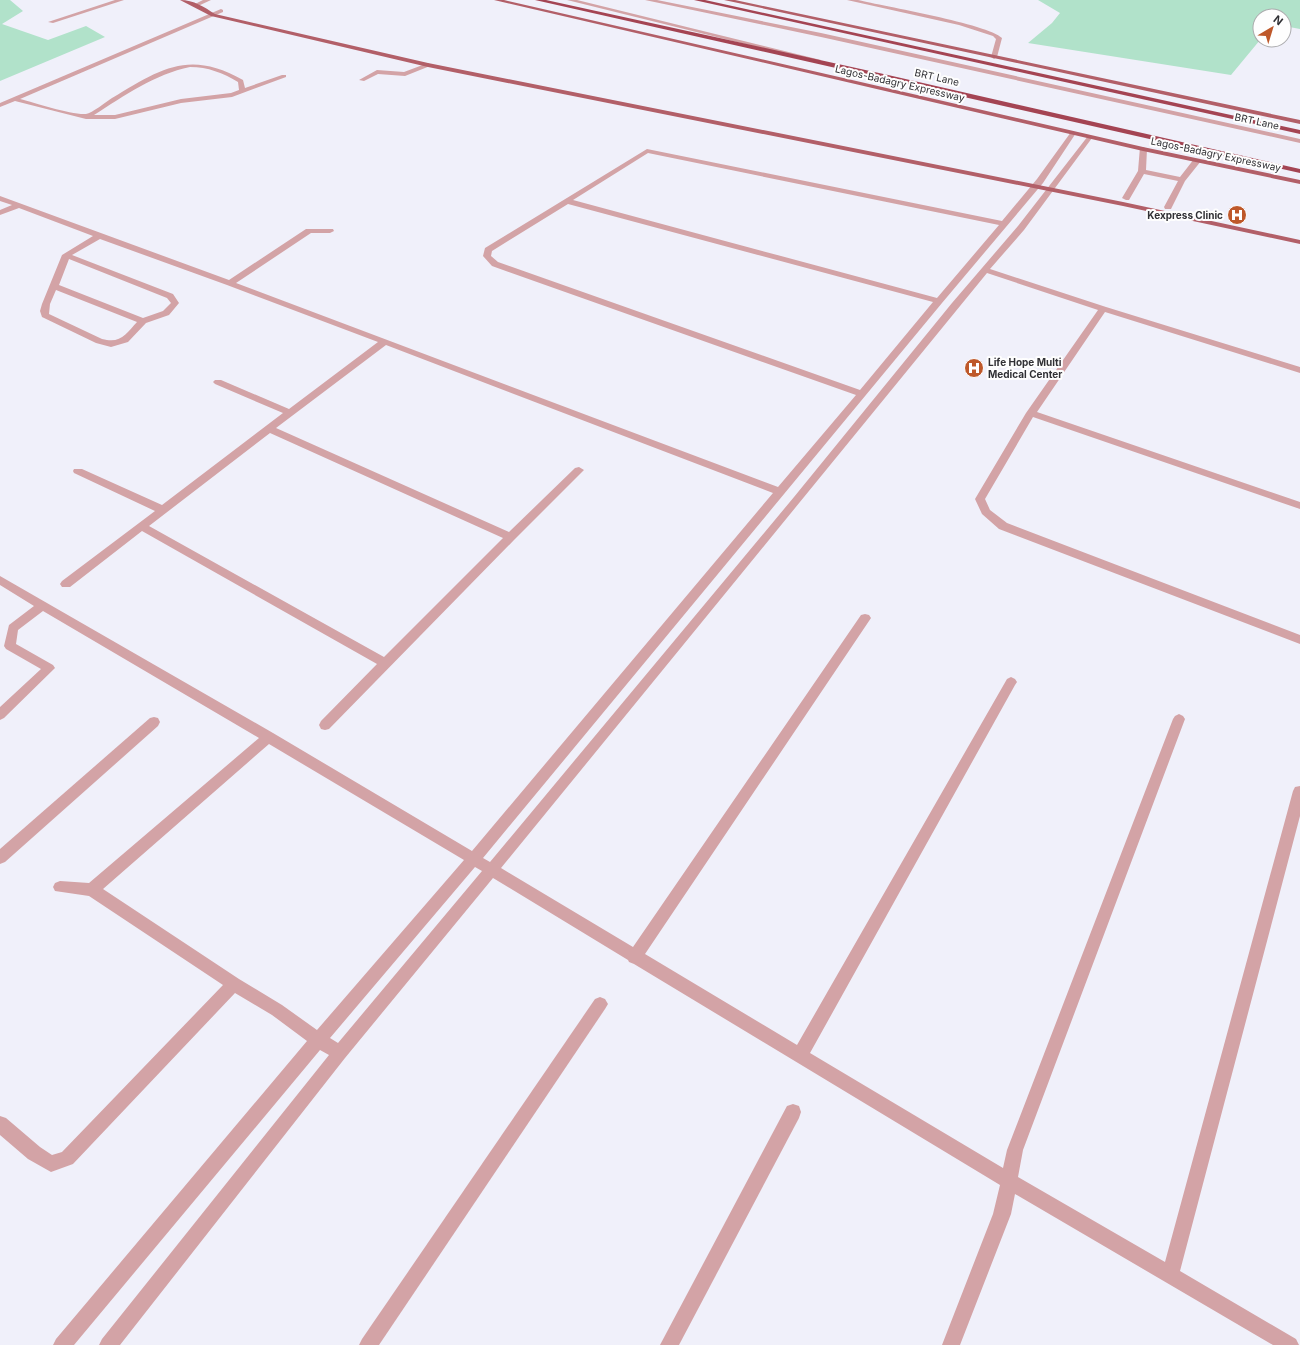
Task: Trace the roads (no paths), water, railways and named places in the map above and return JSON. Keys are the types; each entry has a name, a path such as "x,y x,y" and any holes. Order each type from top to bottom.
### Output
{"highway":[{"name":"Lagos-Badagry Expressway","path":"538,0 896,79 1300,171"},
{"path":"697,0 1300,132"}],"main road":[{"path":"183,0 201,2 222,11 433,61 1038,184"},
{"name":"Lagos-Badagry Expressway","path":"497,0 1090,137 1300,182"},
{"path":"727,0 1300,122"},
{"path":"201,2 213,14 428,64 1053,187 1300,242"},
{"path":"1053,187 1126,198 1300,236"}],"street":[{"path":"51,22 120,0"},
{"name":"BRT Lane","path":"570,0 828,62 1300,171"},
{"name":"BRT Lane","path":"648,0 822,35 1300,141"},
{"path":"850,0 960,24 995,35 999,38 994,57"},
{"path":"0,105 222,11"},
{"path":"362,80 377,72 405,74 428,64"},
{"path":"86,116 156,76 177,67 191,65 208,67 229,74 241,81 242,92"},
{"path":"14,99 61,112 100,118 116,117 181,101 232,95 284,76"},
{"path":"62,1345 318,1040 474,859 1005,224 1038,184 1073,133"},
{"path":"115,1342 340,1053 955,305 986,270 1053,187 1090,137"},
{"path":"1126,198 1142,171 1143,149"},
{"path":"863,394 494,264 487,256 488,250 647,151 1005,224"},
{"path":"1168,208 1182,180 1197,161"},
{"path":"1142,171 1182,180"},
{"path":"0,198 99,236 386,341 780,492"},
{"path":"566,201 940,301"},
{"path":"0,214 19,205"},
{"path":"230,283 309,231 330,231"},
{"path":"66,255 170,296 174,303 166,313 142,321 125,340 111,344 100,341 45,315 44,312 46,302 66,255 99,236"},
{"path":"986,270 1103,309 1300,370"},
{"path":"54,286 142,321"},
{"path":"1103,309 1032,413 980,499 986,512 997,522 1010,529 1300,640"},
{"path":"66,584 290,412 386,341"},
{"path":"218,382 290,412"},
{"path":"1032,413 1300,506"},
{"path":"269,429 510,537"},
{"path":"325,725 578,470"},
{"path":"78,471 163,510"},
{"path":"141,526 385,663"},
{"path":"0,580 474,859 634,957 1009,1181 1290,1345"},
{"path":"0,716 50,668 10,646 12,628 43,605"},
{"path":"634,957 865,618"},
{"path":"800,1055 1011,682"},
{"path":"951,1345 1002,1214 1015,1150 1179,719"},
{"path":"0,858 154,722"},
{"path":"92,890 269,737"},
{"path":"1170,1274 1300,791"},
{"path":"60,887 92,890 234,984 277,1010 318,1040 340,1053"},
{"path":"0,1124 34,1153 51,1164 67,1158 234,984"},
{"path":"368,1345 600,1004"},
{"path":"669,1345 793,1112"}],"place":[{"name":"Kexpress Clinic","path":"1237,215"},
{"name":"Life Hope Multi Medical Center","path":"974,368"}]}
